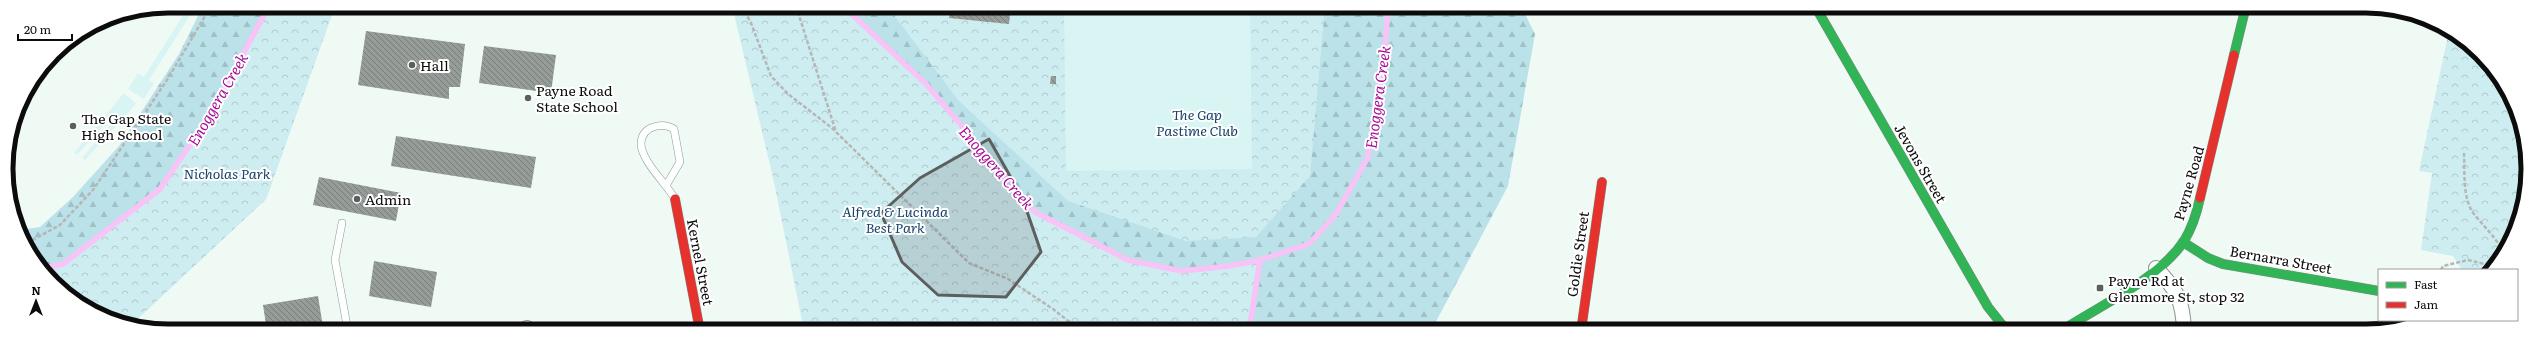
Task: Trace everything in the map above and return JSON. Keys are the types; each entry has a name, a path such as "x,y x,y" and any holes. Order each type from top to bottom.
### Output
{"street":[{"name":"Jevons Street","path":"1819,13 1988,307 2001,324"},
{"name":"Payne Road","path":"2072,324 2156,268 2182,242 2197,211 2244,13"},
{"name":"Goldie Street","path":"1581,324 1602,182"},
{"name":"Kernel Street","path":"675,199 699,324"},
{"name":"Bernarra Street","path":"2182,242 2208,258 2223,264 2378,291"},
{"path":"2156,268 2176,291 2182,307 2183,324"}],"lane":[{"path":"667,184 680,162 674,129 661,125 651,127 643,134 641,144 645,159 667,184 675,199"},
{"path":"342,223 335,260 347,324"}],"path":[{"path":"31,241 36,240 60,225 92,190 167,80 207,13"},
{"path":"746,13 752,23 771,76 788,94 836,132 969,263 1008,279 1053,309 1072,324"},
{"path":"798,13 836,132"},
{"path":"2464,153 2466,195 2473,213 2500,246"},
{"path":"2442,269 2443,266 2468,260 2488,265"}],"highlighted area":[{"path":"989,139 1022,197 1041,252 1006,297 938,295 902,262 881,213 920,178"}],"green space":[{"path":"185,13 192,13 149,80 154,83 144,99 128,89 138,73 144,77"},
{"name":"Nicholas Park","path":"200,13 332,13 266,199 136,321 119,316 100,308 74,292 45,263 39,255 26,229 40,227 73,197 119,146 179,54"},
{"name":"Nicholas Park","path":"265,13 332,13 266,199 136,321 109,312 82,298 66,285 48,267 63,264 160,189 210,115"},
{"name":"Alfred & Lucinda Best Park","path":"733,13 850,13 926,84 1035,212 1128,260 1182,271 1229,266 1260,260 1251,319 1248,324 803,324 774,182"},
{"path":"850,13 1524,13 1535,34 1508,186 1435,324 1248,324 1251,319 1260,260 1229,266 1182,271 1128,260 1035,212 926,84"},
{"name":"The Gap Pastime Club","path":"892,13 1324,13 1310,176 1256,237 1186,241 1068,201 959,101"},
{"path":"1064,13 1250,13 1252,169 1066,171"},
{"path":"2448,37 2468,52 2495,82 2513,119 2520,148 2521,179 2516,209 2505,237 2495,255 2484,269 2461,269 2453,256 2421,250 2432,173 2419,171"},
{"path":"124,93 136,104 85,160 82,158 116,118 113,115 77,155 74,153"}],"building":[{"path":"950,13 1010,13 1009,24 949,18"},
{"name":"Hall","path":"366,31 465,44 460,87 449,87 449,99 358,85"},
{"path":"484,46 556,55 551,93 479,83"},
{"path":"1051,76 1056,76 1056,84 1050,84"},
{"path":"396,136 536,157 531,188 391,166"},
{"name":"Admin","path":"319,177 401,193 396,221 313,205"},
{"path":"374,261 437,272 431,307 369,296"},
{"path":"318,296 323,324 266,324 263,305"}],"waterway":[{"name":"Enoggera Creek","path":"48,267 63,264 160,189 210,115 265,13"},
{"name":"Enoggera Creek","path":"850,13 926,84 1035,212 1128,260 1182,271 1229,266 1260,260 1309,244 1336,214 1368,157 1384,63 1388,13"},
{"path":"1248,324 1251,319 1260,260"}],"traffic: fast":[{"path":"1819,13 1988,307 2001,324"},
{"path":"2234,55 2244,13"},
{"path":"2073,324 2127,291 2160,268 2184,241 2196,214 2200,198"},
{"path":"2183,242 2208,258 2223,264 2378,291"}],"traffic: jam":[{"path":"2200,198 2234,55"},
{"path":"1582,324 1602,182"},
{"path":"675,199 699,324"}],"place":[{"name":"Hall","path":"412,65"},
{"name":"Payne Road State School","path":"528,98"},
{"name":"The Gap State High School","path":"73,126"},
{"name":"Admin","path":"357,199"},
{"name":"Payne Rd at Glenmore St, stop 32","path":"2100,288"}]}
